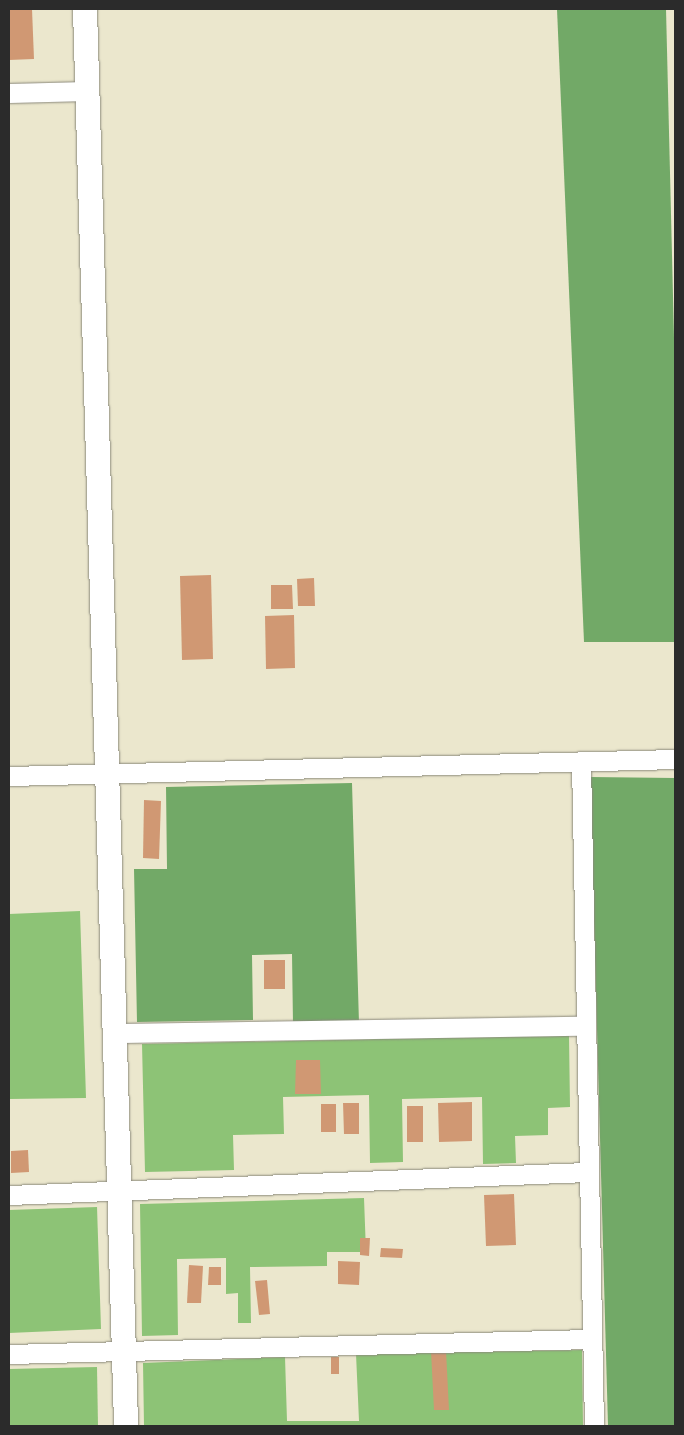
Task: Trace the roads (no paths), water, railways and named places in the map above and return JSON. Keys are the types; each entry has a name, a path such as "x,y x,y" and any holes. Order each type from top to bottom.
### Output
{"street":[{"path":"85,9 126,1426"},
{"path":"9,93 87,91"},
{"path":"9,776 108,775 675,758"},
{"path":"581,761 587,1172 594,1426"},
{"path":"115,1033 585,1026"},
{"path":"9,1196 587,1172"},
{"path":"9,1354 591,1339"}]}
